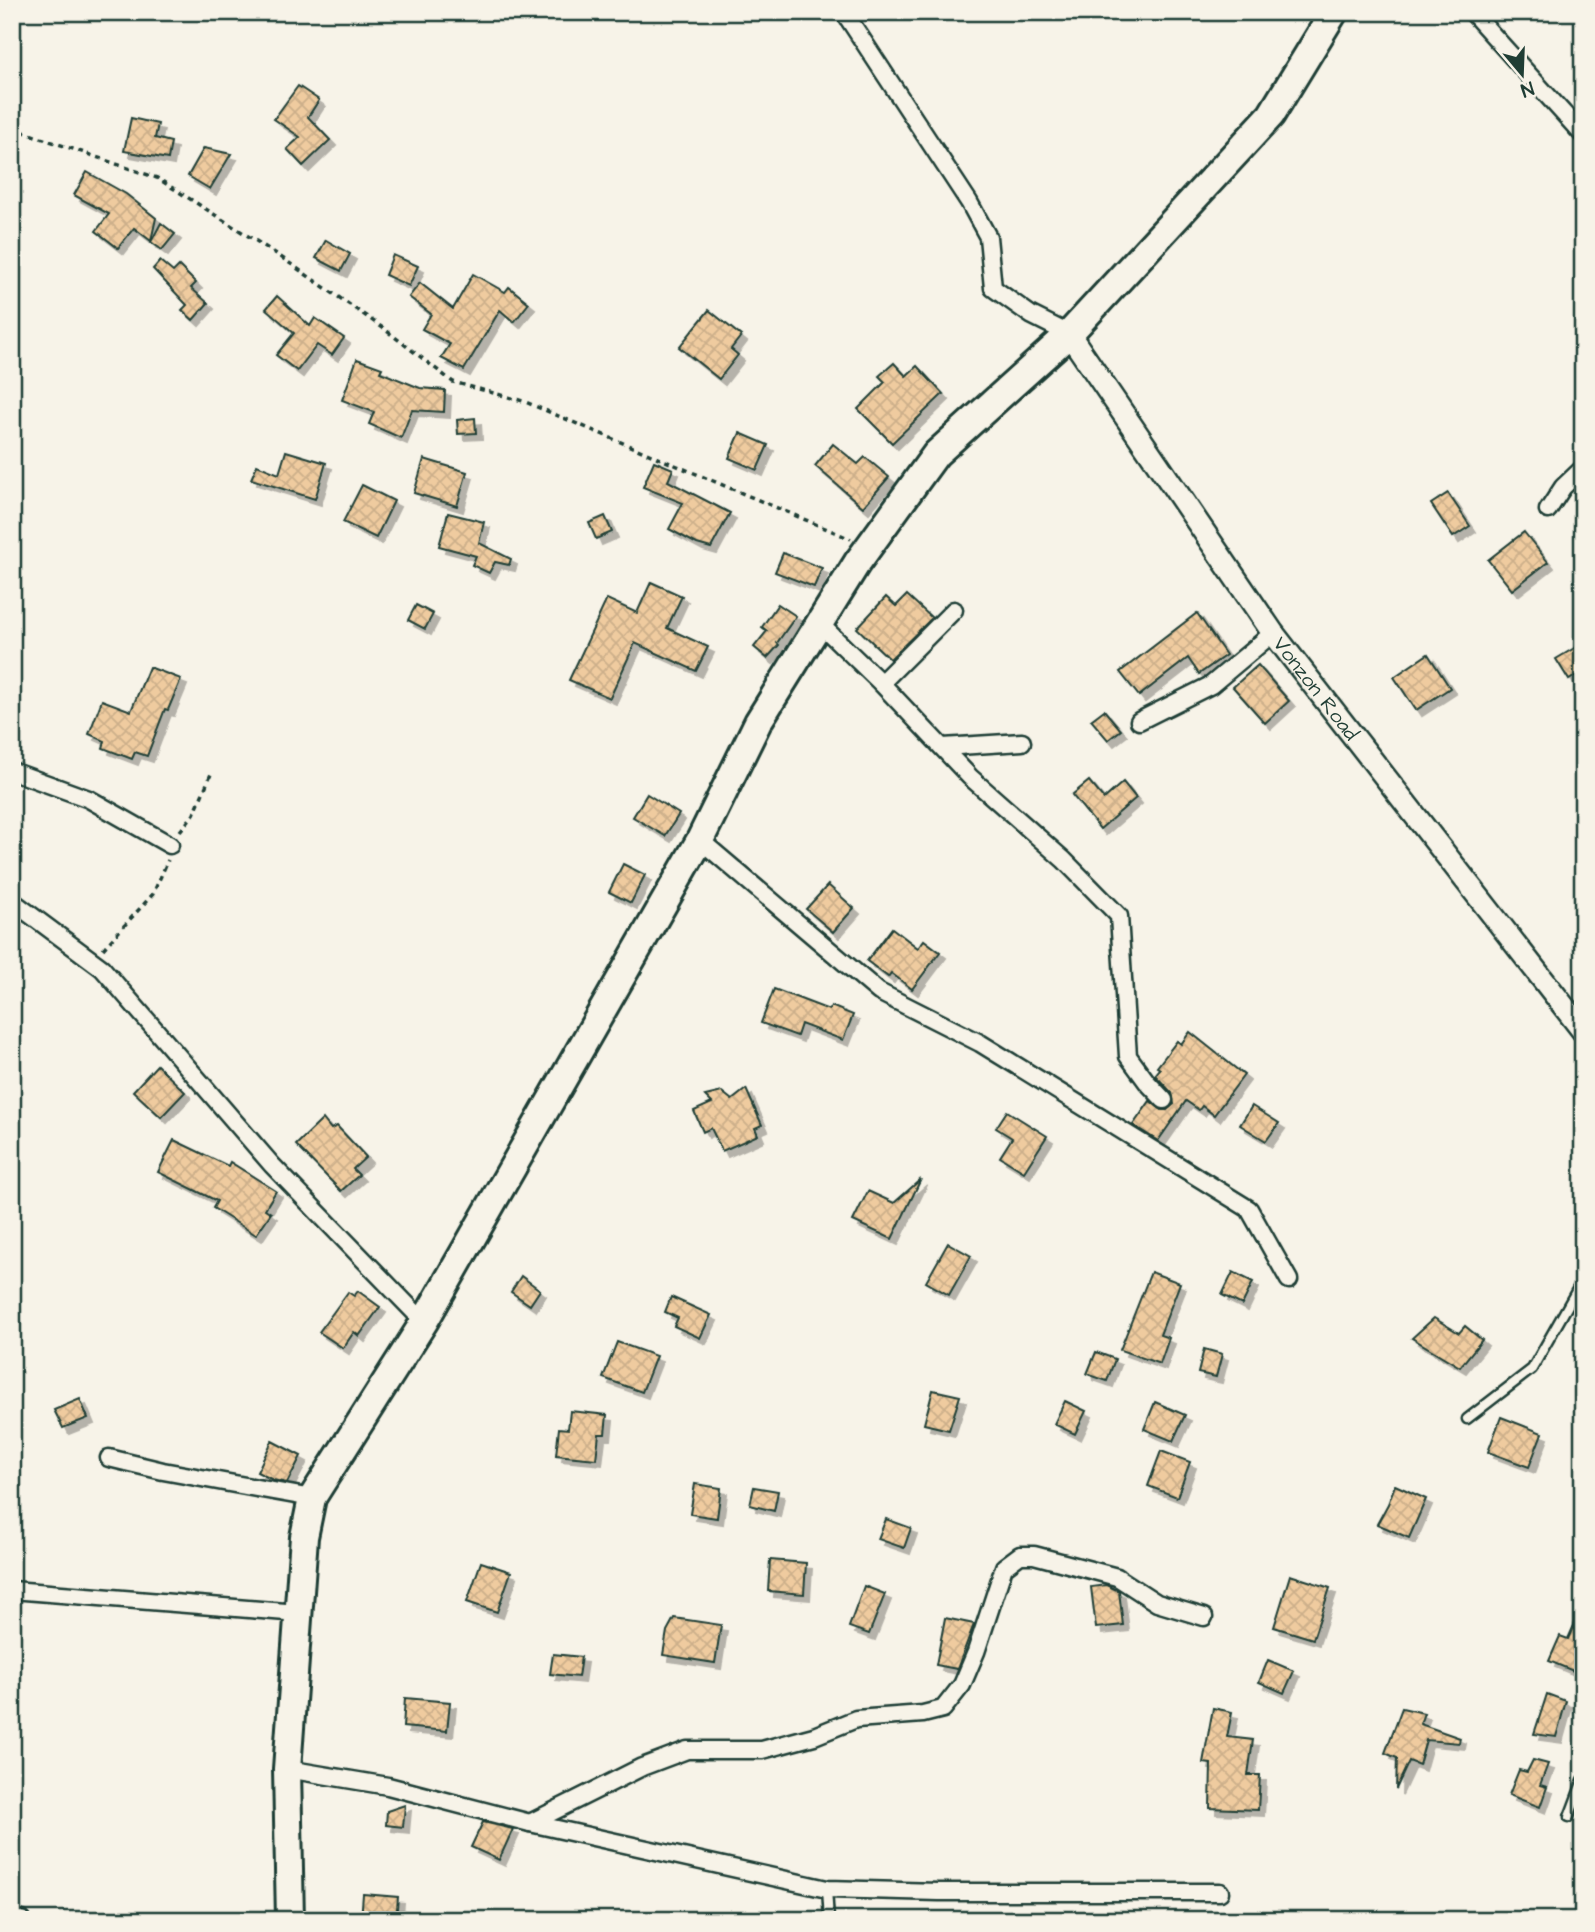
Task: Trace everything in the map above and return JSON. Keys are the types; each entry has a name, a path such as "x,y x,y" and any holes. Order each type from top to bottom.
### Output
{"main road":[{"path":"290,1920 287,1769 304,1537 312,1498 424,1321 700,840 758,722 818,622 869,546 936,454 1069,334 1271,115 1334,12"}],"street":[{"path":"844,12 969,202 988,237 993,288 1031,315 1069,334"},
{"path":"1472,12 1583,135"},
{"name":"Vonzon Road","path":"1069,334 1273,633 1583,1031"},
{"path":"1548,510 1563,487 1583,468"},
{"path":"881,683 954,610"},
{"path":"818,622 970,776 1064,860 1119,916 1128,1056 1164,1100"},
{"path":"1139,721 1212,685 1273,633"},
{"path":"943,747 1022,742"},
{"path":"12,771 89,799 170,845"},
{"path":"700,840 879,992 980,1044 1249,1209 1289,1280"},
{"path":"12,901 102,968 272,1165 424,1321"},
{"path":"109,1458 312,1498"},
{"path":"530,1823 642,1767 687,1750 762,1750 814,1736 856,1719 923,1714 943,1709 962,1685 976,1652 1004,1567 1020,1555 1034,1555 1117,1577 1157,1603 1204,1617"},
{"path":"12,1590 298,1613"},
{"path":"287,1769 388,1786 530,1823 827,1889 939,1892 1220,1892"},
{"path":"12,1918 22,1920"}],"lane":[{"path":"1467,1419 1532,1369 1583,1279"},
{"path":"1569,1817 1583,1780"},
{"path":"827,1889 829,1920"}],"path":[{"path":"12,128 157,178 275,253 372,320 453,382 523,401 869,546"},
{"path":"92,961 153,894 168,859 170,845 194,814 211,774"}],"building":[{"path":"298,86 319,100 308,117 330,140 303,166 287,149 300,137 274,119"},
{"path":"131,118 158,124 155,138 171,142 168,159 124,151"},
{"path":"204,148 231,154 210,189 188,176"},
{"path":"87,172 126,194 156,218 151,241 134,228 118,248 96,231 109,214 74,195"},
{"path":"161,223 175,234 162,250 151,242"},
{"path":"326,240 350,254 341,271 316,258"},
{"path":"393,255 418,266 409,286 385,275"},
{"path":"160,261 173,272 179,266 196,283 191,288 208,303 193,320 182,310 187,305 153,269"},
{"path":"473,274 505,292 509,287 529,303 514,322 500,310 464,370 441,358 450,344 422,329 431,314 409,297 420,283 453,309"},
{"path":"277,296 310,326 315,318 344,338 332,355 317,345 297,371 276,355 294,333 266,309"},
{"path":"709,310 741,336 731,349 738,355 719,379 679,347"},
{"path":"357,359 382,368 380,372 420,388 445,390 444,412 412,410 401,438 369,424 374,412 342,400"},
{"path":"894,363 906,376 917,366 943,394 892,443 858,409 885,382 879,376"},
{"path":"475,418 476,433 458,434 457,420"},
{"path":"740,433 768,445 757,470 729,458"},
{"path":"833,444 858,464 865,457 889,477 863,507 815,466"},
{"path":"286,451 326,463 315,499 251,479 257,465 279,474"},
{"path":"424,459 467,472 457,506 414,493"},
{"path":"654,461 673,469 668,481 730,513 711,548 697,544 669,529 683,503 643,487"},
{"path":"362,485 394,501 376,538 343,522"},
{"path":"1448,493 1470,526 1453,537 1431,504"},
{"path":"448,513 484,522 479,543 511,559 509,565 495,562 489,573 472,565 476,556 439,546"},
{"path":"605,516 612,532 596,539 589,523"},
{"path":"1524,532 1548,562 1512,590 1488,560"},
{"path":"783,553 822,568 814,587 775,572"},
{"path":"651,582 682,596 667,628 708,647 696,671 635,643 610,698 569,680 607,599 637,613"},
{"path":"907,595 932,618 890,659 857,628 886,597 896,606"},
{"path":"778,604 796,616 777,643 779,645 767,658 754,647 767,631 762,627"},
{"path":"416,605 433,614 425,629 408,620"},
{"path":"1197,613 1226,655 1199,674 1188,658 1139,696 1120,672"},
{"path":"1583,643 1583,671 1569,680 1556,659"},
{"path":"1428,654 1450,688 1416,710 1394,677"},
{"path":"1258,665 1289,701 1265,723 1233,687"},
{"path":"149,667 181,679 168,710 165,709 147,756 135,752 132,759 103,748 105,741 89,734 102,700 131,711"},
{"path":"1104,710 1121,730 1108,740 1091,720"},
{"path":"1089,781 1104,799 1123,782 1136,798 1100,829 1072,795"},
{"path":"647,794 679,814 665,836 633,817"},
{"path":"623,864 645,875 631,903 609,892"},
{"path":"828,885 854,908 833,932 806,909"},
{"path":"892,928 918,948 924,940 940,952 912,989 891,973 888,977 867,961"},
{"path":"774,989 829,1010 831,1006 853,1015 843,1040 801,1024 797,1036 761,1023"},
{"path":"1190,1032 1244,1075 1214,1115 1202,1106 1199,1110 1186,1101 1158,1141 1133,1125 1150,1101 1162,1110 1167,1110 1174,1104 1172,1093 1155,1075 1160,1069 1157,1067 1177,1041 1181,1044"},
{"path":"157,1065 185,1092 161,1117 133,1091"},
{"path":"746,1089 762,1125 755,1128 758,1135 722,1151 711,1128 703,1132 694,1111 712,1103 705,1096 722,1092 732,1100"},
{"path":"1252,1106 1279,1123 1266,1141 1240,1125"},
{"path":"1007,1111 1047,1136 1024,1172 1000,1157 1012,1138 996,1128"},
{"path":"323,1119 331,1129 337,1126 366,1157 353,1169 359,1175 341,1191 296,1145"},
{"path":"174,1140 228,1166 230,1162 276,1191 265,1209 271,1213 256,1235 213,1208 217,1201 158,1172"},
{"path":"921,1179 892,1239 853,1221 868,1191 894,1203"},
{"path":"948,1243 971,1256 949,1295 926,1282"},
{"path":"1151,1272 1180,1283 1160,1335 1169,1338 1160,1364 1120,1350"},
{"path":"1233,1272 1253,1282 1242,1305 1222,1295"},
{"path":"521,1276 540,1290 530,1305 511,1292"},
{"path":"358,1291 380,1307 359,1336 354,1332 343,1348 319,1332 348,1292 354,1296"},
{"path":"671,1297 711,1315 700,1338 674,1326 678,1318 665,1312"},
{"path":"1434,1318 1459,1333 1465,1326 1482,1340 1460,1367 1412,1338"},
{"path":"617,1342 656,1356 642,1392 603,1378"},
{"path":"1204,1349 1222,1354 1216,1377 1198,1373"},
{"path":"1096,1352 1115,1359 1107,1381 1087,1374"},
{"path":"933,1390 960,1396 949,1430 924,1424"},
{"path":"80,1399 88,1418 63,1428 54,1410"},
{"path":"1065,1401 1086,1411 1075,1434 1054,1424"},
{"path":"1155,1402 1185,1415 1173,1441 1144,1429"},
{"path":"570,1411 607,1415 605,1434 599,1434 596,1459 556,1455 559,1428 568,1429"},
{"path":"1501,1417 1542,1433 1529,1467 1488,1452"},
{"path":"272,1441 301,1456 287,1483 257,1472"},
{"path":"1161,1451 1190,1462 1177,1497 1148,1486"},
{"path":"695,1484 721,1488 717,1518 690,1514"},
{"path":"1395,1485 1426,1499 1409,1538 1377,1524"},
{"path":"754,1487 778,1491 774,1511 750,1505"},
{"path":"886,1519 911,1528 904,1548 878,1539"},
{"path":"770,1560 806,1563 804,1594 768,1591"},
{"path":"481,1562 511,1572 497,1612 467,1602"},
{"path":"1290,1575 1330,1588 1313,1639 1274,1627"},
{"path":"1106,1585 1119,1591 1123,1625 1096,1628 1091,1587"},
{"path":"864,1586 885,1594 869,1634 849,1627"},
{"path":"1583,1605 1583,1675 1549,1661 1560,1636 1568,1639"},
{"path":"674,1618 721,1625 715,1663 663,1655 667,1631"},
{"path":"945,1618 974,1624 957,1669 936,1665"},
{"path":"553,1654 581,1657 578,1677 550,1674"},
{"path":"1268,1660 1294,1671 1284,1693 1259,1682"},
{"path":"1547,1694 1566,1701 1556,1737 1534,1734"},
{"path":"405,1698 450,1702 447,1731 403,1727"},
{"path":"1213,1708 1232,1712 1227,1737 1253,1740 1248,1775 1260,1775 1258,1810 1210,1808 1211,1764 1203,1763"},
{"path":"1402,1708 1424,1713 1420,1724 1460,1738 1459,1743 1426,1740 1419,1765 1409,1761 1396,1789 1397,1758 1385,1753"},
{"path":"1533,1760 1548,1764 1540,1785 1547,1787 1540,1807 1509,1795 1519,1770 1527,1772"},
{"path":"405,1805 403,1827 386,1825 387,1811"},
{"path":"483,1822 513,1829 499,1860 471,1847"},
{"path":"363,1894 398,1897 396,1920 361,1920"}]}
